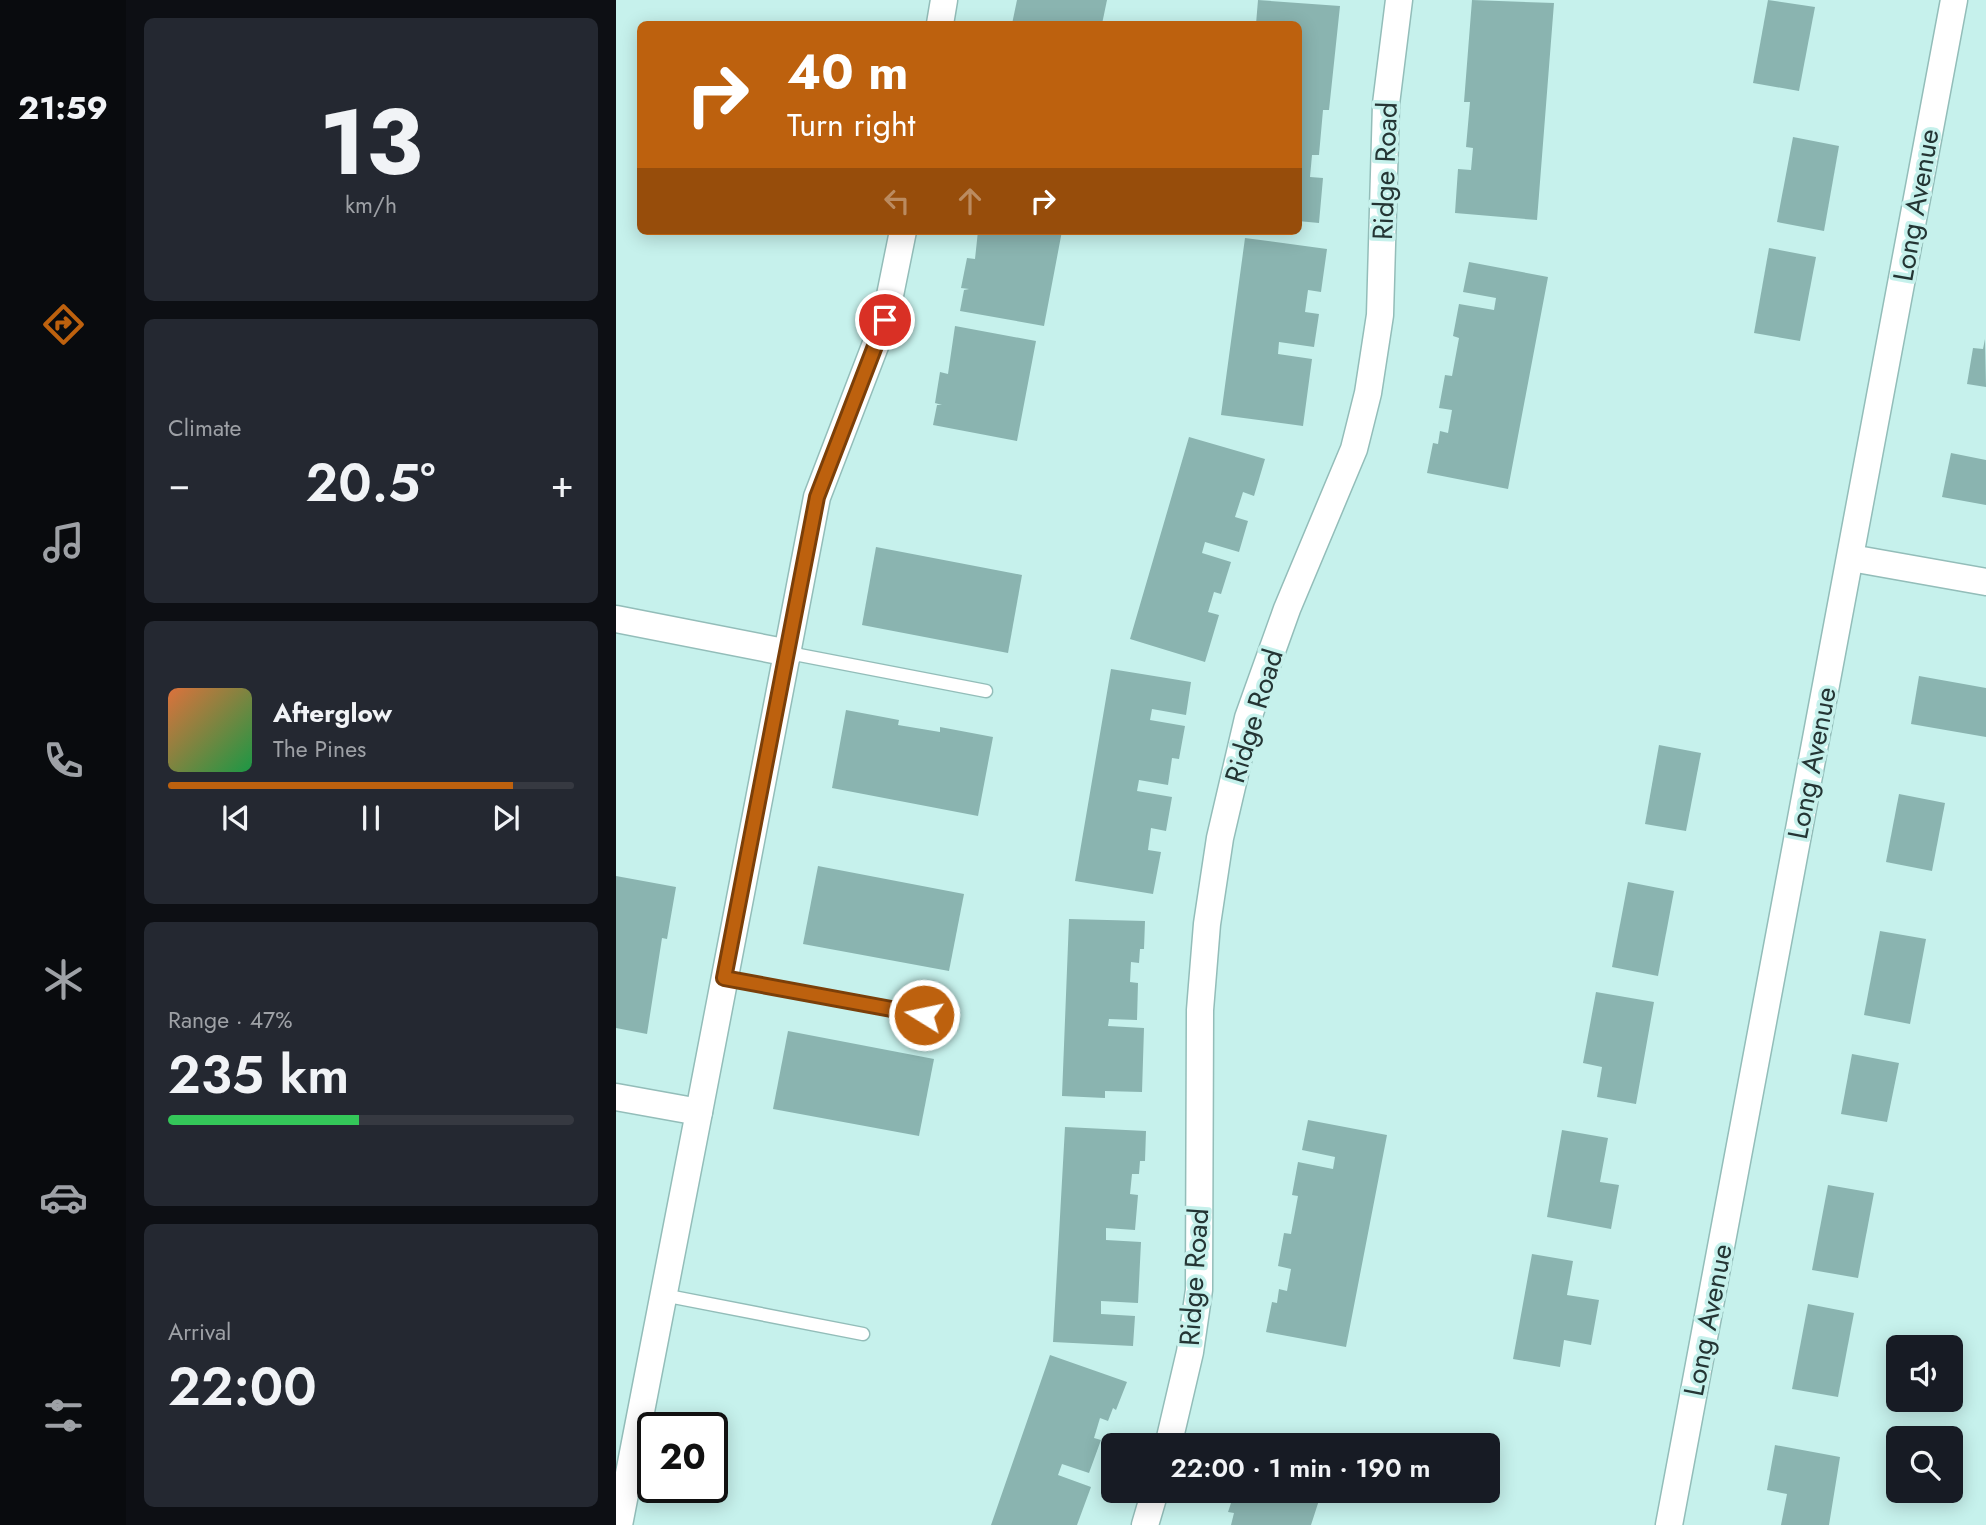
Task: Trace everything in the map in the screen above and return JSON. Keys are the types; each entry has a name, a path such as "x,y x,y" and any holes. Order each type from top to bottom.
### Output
{"street":[{"path":"940,21 944,0"},
{"name":"Ridge Road","path":"1171,1433 1190,1352 1199,1290 1200,1010 1207,924 1220,838 1248,718 1287,609 1354,449 1368,393 1380,315 1386,104 1399,0"},
{"name":"Long Avenue","path":"1669,1525 1954,0"},
{"path":"619,1525 624,1455 663,1295 817,497 885,320 902,235"},
{"path":"1851,558 1986,582"},
{"path":"616,619 789,653"},
{"path":"616,1097 699,1112"},
{"path":"1145,1525 1151,1503"}],"lane":[{"path":"789,653 986,691"},
{"path":"724,978 924,1015"},
{"path":"663,1295 863,1334"}],"building":[{"path":"1017,0 1107,0 1103,21 1013,21"},
{"path":"1258,0 1340,6 1329,110 1323,110 1319,155 1312,155 1310,177 1323,178 1319,223 1302,221 1302,21 1256,21"},
{"path":"1472,0 1554,3 1537,220 1455,213 1458,169 1471,170 1473,148 1466,147 1470,102 1464,102"},
{"path":"1768,0 1815,7 1799,91 1753,83"},
{"path":"1793,137 1839,146 1824,231 1777,222"},
{"path":"978,235 1061,235 1044,326 960,311 964,290 969,289 961,288 967,258 975,259"},
{"path":"1245,238 1327,249 1321,292 1308,290 1305,312 1319,314 1314,347 1279,342 1278,354 1312,359 1303,426 1221,415"},
{"path":"1769,248 1816,257 1800,341 1754,333"},
{"path":"1469,262 1548,277 1508,489 1427,473 1433,443 1438,444 1440,431 1448,433 1452,410 1439,408 1445,375 1452,376 1459,338 1453,336 1459,304 1494,310 1496,298 1463,292"},
{"path":"955,326 1036,341 1017,441 933,425 937,405 942,405 935,403 940,372 948,374"},
{"path":"1985,339 1986,387 1967,384 1973,348 1983,349"},
{"path":"1189,437 1265,459 1254,496 1243,492 1235,517 1248,521 1239,552 1205,542 1202,553 1231,562 1221,594 1214,592 1208,612 1219,615 1205,662 1130,639"},
{"path":"1951,453 1986,460 1986,505 1942,497"},
{"path":"876,547 1022,575 1008,653 862,625"},
{"path":"1111,669 1191,682 1186,715 1152,709 1150,720 1185,726 1179,759 1172,758 1168,785 1139,780 1137,791 1172,797 1166,831 1151,828 1148,850 1161,852 1153,894 1075,881"},
{"path":"1919,676 1986,688 1986,737 1911,724"},
{"path":"846,710 899,720 898,725 940,732 940,727 993,737 978,816 832,788"},
{"path":"1659,745 1701,753 1686,831 1645,824"},
{"path":"1899,794 1945,803 1932,871 1886,862"},
{"path":"818,866 964,894 949,971 803,944"},
{"path":"616,876 676,887 667,939 662,938 647,1034 616,1028"},
{"path":"1628,882 1674,891 1658,976 1612,967"},
{"path":"1069,919 1145,921 1144,949 1140,949 1139,963 1131,962 1130,982 1138,983 1137,1020 1109,1019 1108,1026 1144,1028 1142,1092 1105,1091 1105,1098 1062,1096"},
{"path":"1880,931 1926,939 1910,1024 1864,1015"},
{"path":"1596,992 1654,1002 1636,1104 1597,1097 1602,1067 1583,1063"},
{"path":"788,1031 934,1059 919,1136 773,1109"},
{"path":"1852,1054 1899,1063 1887,1122 1841,1114"},
{"path":"1308,1120 1387,1135 1346,1347 1266,1332 1272,1302 1277,1303 1279,1289 1287,1291 1291,1269 1278,1266 1284,1233 1291,1234 1298,1196 1292,1195 1298,1162 1333,1169 1335,1157 1302,1150"},
{"path":"1065,1127 1146,1131 1145,1161 1140,1161 1139,1174 1132,1174 1130,1194 1138,1195 1135,1230 1106,1228 1106,1240 1141,1242 1138,1303 1101,1301 1101,1314 1135,1316 1133,1346 1053,1342"},
{"path":"1562,1130 1608,1138 1600,1182 1619,1185 1611,1229 1547,1217"},
{"path":"1828,1185 1874,1193 1858,1278 1812,1270"},
{"path":"1532,1254 1573,1261 1567,1295 1599,1300 1591,1345 1564,1340 1560,1367 1513,1359"},
{"path":"1808,1304 1854,1313 1838,1397 1792,1389"},
{"path":"1050,1355 1127,1382 1116,1410 1113,1408 1108,1421 1100,1418 1094,1438 1101,1440 1089,1473 1062,1464 1058,1475 1091,1487 1077,1525 991,1525"},
{"path":"1775,1445 1840,1457 1829,1525 1781,1525 1787,1494 1767,1490"},
{"path":"1231,1503 1318,1503 1311,1525 1231,1525 1234,1513 1228,1512"}],"route":[{"path":"885,320 817,497 789,653 724,978 924,1015"}]}
